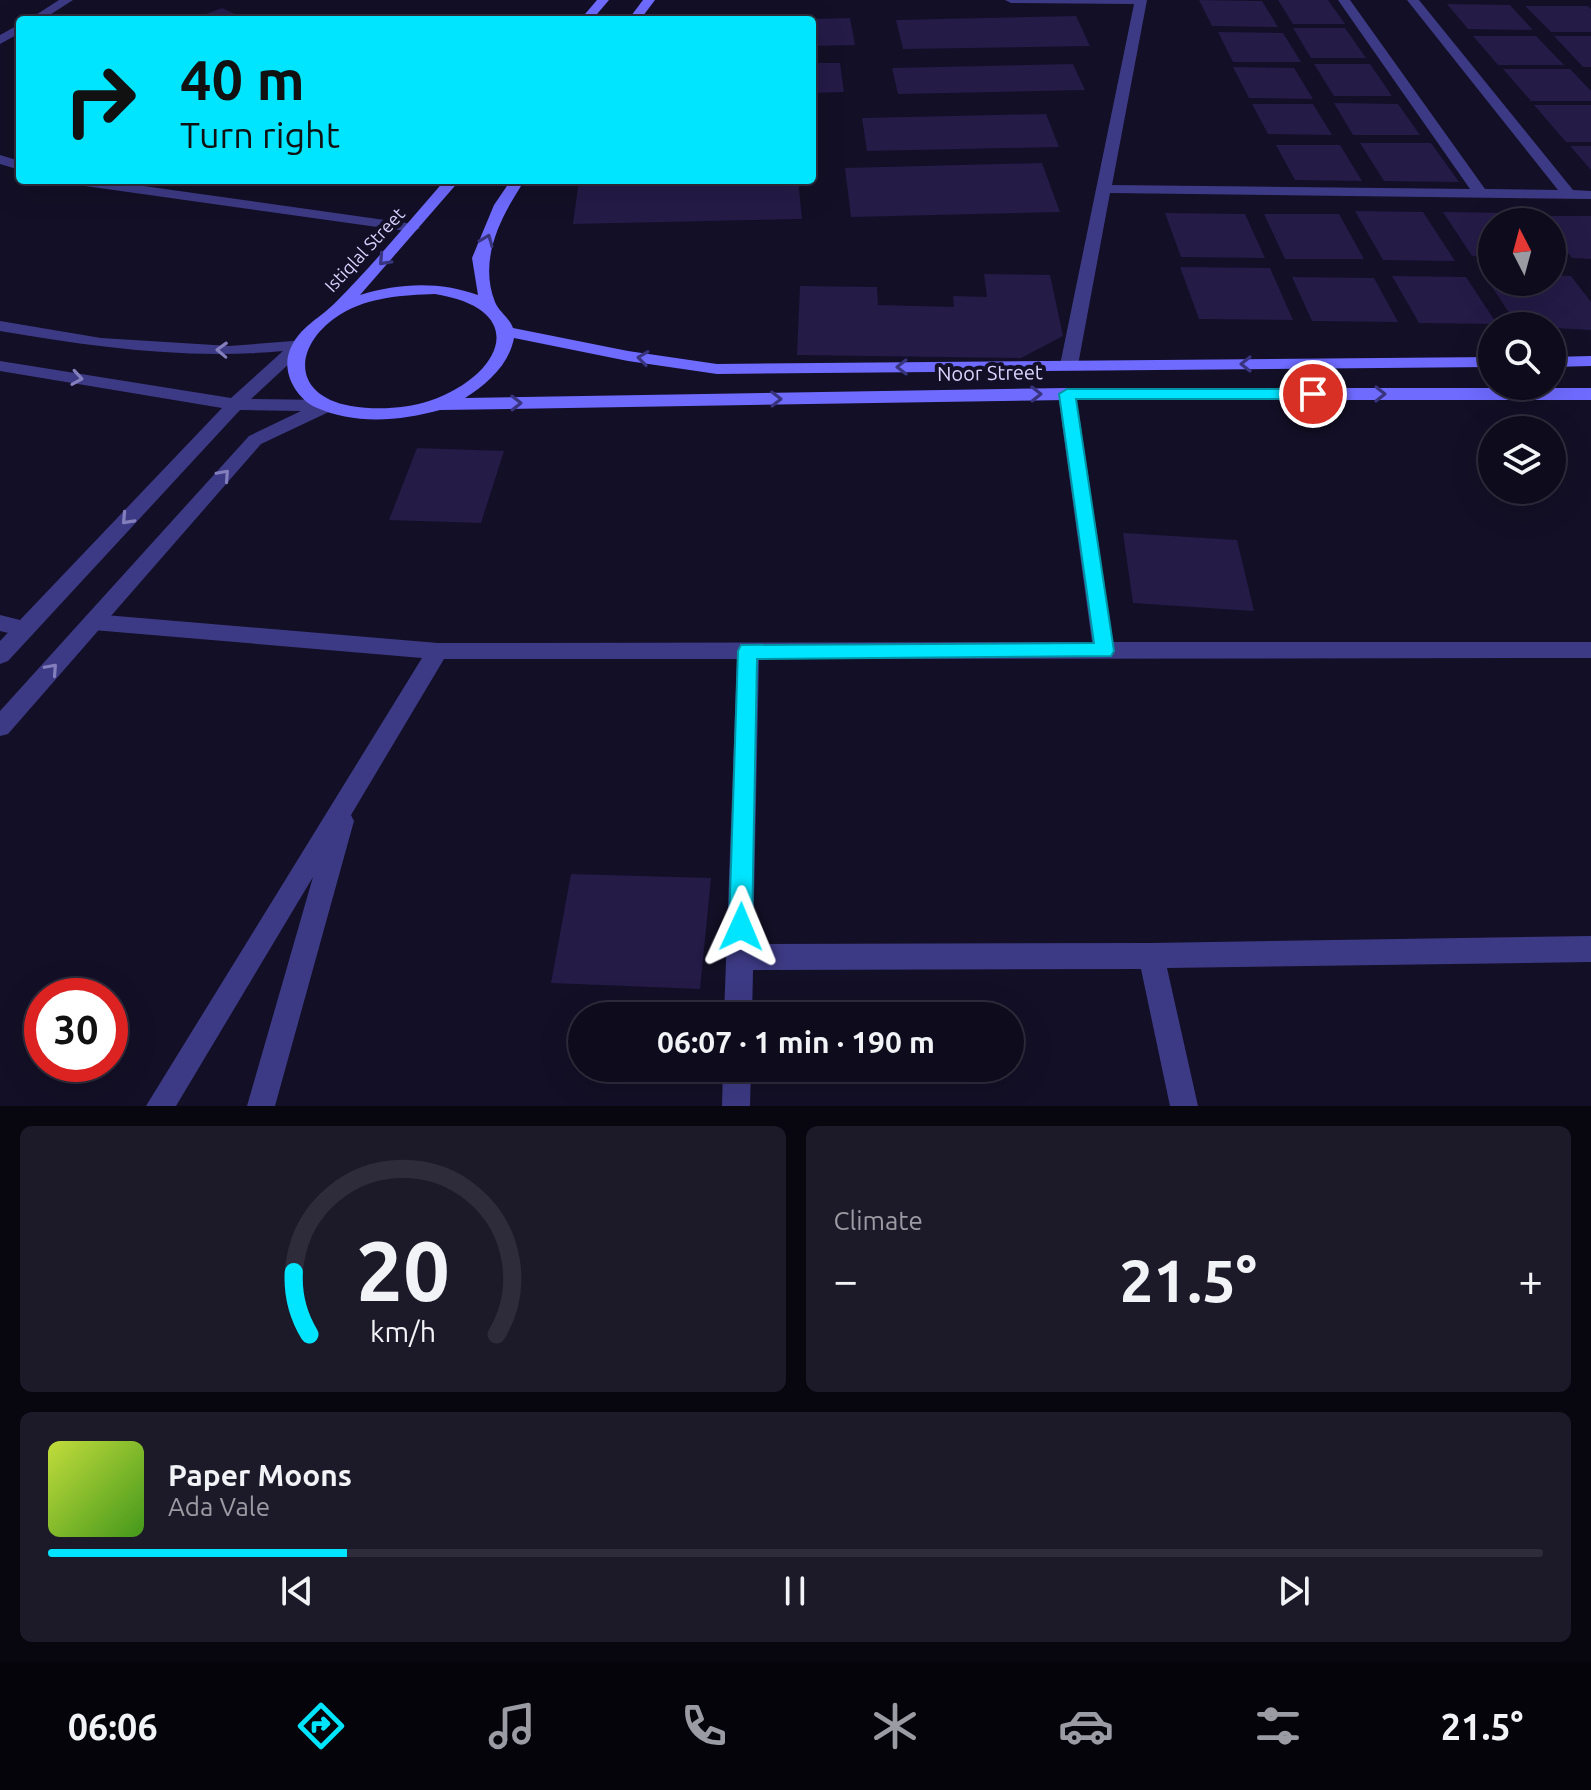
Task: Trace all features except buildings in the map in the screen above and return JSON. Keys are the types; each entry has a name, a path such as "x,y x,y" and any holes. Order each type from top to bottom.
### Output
{"main road":[{"path":"589,16 603,0"},
{"name":"Istiqlal Street","path":"337,310 450,184"},
{"path":"488,306 480,258 501,205 515,184"},
{"path":"435,289 465,294 488,306 499,317 505,331 504,350 491,370 469,389 438,404 379,415 351,413 327,406 307,394 296,379 294,362 300,344 322,320 368,297 402,290 435,289"},
{"name":"Noor Street","path":"505,331 628,356 717,369 1478,362"},
{"path":"1566,362 1591,361"},
{"name":"Noor Street","path":"438,404 1067,394 1591,394"}],"street":[{"path":"41,16 67,0"},
{"path":"1011,0 1141,1 1069,365"},
{"path":"1344,0 1480,193"},
{"path":"1413,0 1569,195"},
{"path":"100,184 413,228"},
{"path":"1104,189 1591,195"},
{"path":"0,326 101,343 216,351 300,344"},
{"path":"0,655 235,404 300,344"},
{"path":"0,366 235,404 327,406"},
{"path":"1067,394 1104,651"},
{"path":"0,727 255,440 327,406"},
{"path":"93,622 438,651 1591,650"},
{"path":"0,623 25,629"},
{"path":"160,1106 438,651"},
{"path":"738,1002 748,651"},
{"path":"261,1106 349,797"},
{"path":"740,957 1151,956 1591,949"},
{"path":"1151,956 1184,1106"},
{"path":"736,1106 737,1082"}],"route":[{"path":"741,927 748,651 1104,651 1067,394 1313,394"}]}
